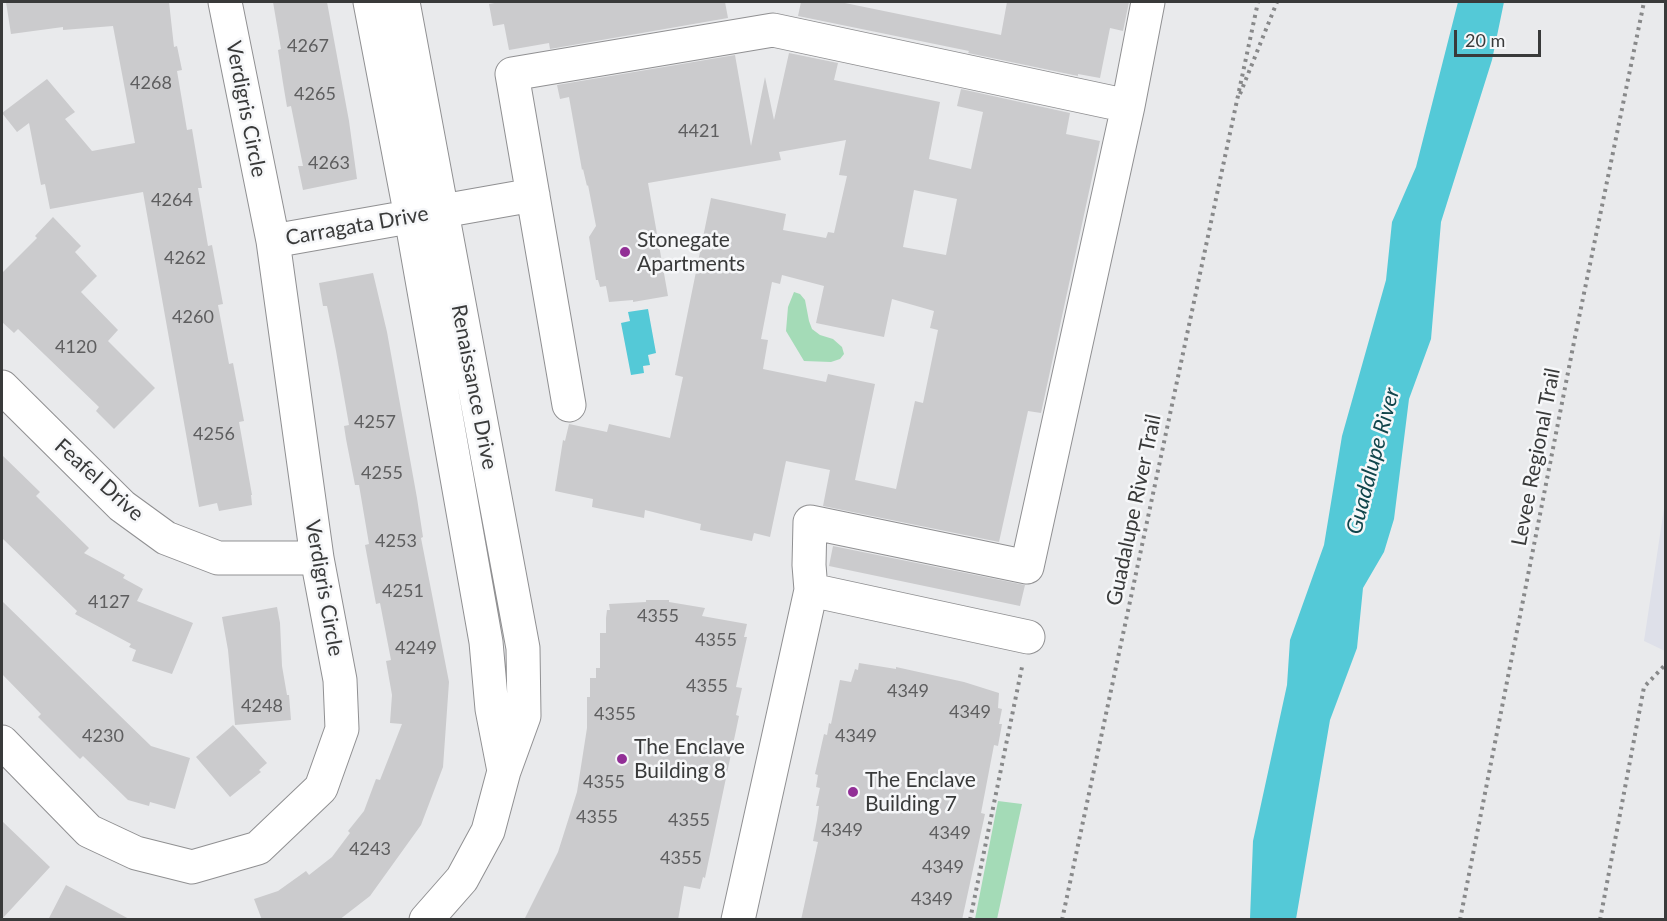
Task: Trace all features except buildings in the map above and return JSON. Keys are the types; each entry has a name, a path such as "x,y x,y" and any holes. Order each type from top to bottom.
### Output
{"street":[{"name":"Verdigris Circle","path":"2,742 88,831 136,854 192,867 258,849 321,788 342,729 340,680 317,558 273,241 225,2"},
{"name":"Renaissance Drive","path":"370,2 426,214"},
{"name":"Renaissance Drive","path":"404,2 426,214 486,642 492,709 504,771 488,831 462,879 426,920"},
{"path":"738,920 811,590 810,522 1027,567 1128,106 1148,2"},
{"path":"569,405 512,74 774,30 1128,106"},
{"name":"Carragata Drive","path":"273,241 533,195"},
{"name":"Feafel Drive","path":"2,387 122,506 166,538 218,558 317,558"},
{"path":"811,590 1028,637"}],"path":[{"name":"Guadalupe River Trail","path":"1062,920 1258,2"},
{"name":"Guadalupe River Trail","path":"1236,106 1277,2"},
{"name":"Levee Regional Trail","path":"1460,920 1570,360 1644,2"},
{"path":"970,920 990,833 1028,637"},
{"path":"1600,920 1644,687 1665,664"}],"shaded area":[{"path":"1665,502 1665,651 1644,641"}],"green space":[{"path":"794,292 800,294 805,300 812,329 820,335 833,339 842,347 844,354 840,359 831,362 804,361 786,331 788,307"},
{"path":"998,801 1022,804 997,919 975,919"}],"water":[{"name":"Guadalupe River","path":"1458,2 1504,2 1492,60 1441,222 1431,339 1409,399 1394,519 1384,552 1363,588 1357,648 1330,720 1296,919 1250,919 1253,841 1287,685 1290,640 1324,545 1342,436 1386,280 1392,222 1416,167"},
{"path":"648,309 656,353 648,355 650,365 643,366 644,373 631,375 621,323 630,321 628,312"}],"place":[{"name":"Stonegate Apartments","path":"625,252"},
{"name":"The Enclave Building 8","path":"622,759"},
{"name":"The Enclave Building 7","path":"853,792"}]}
